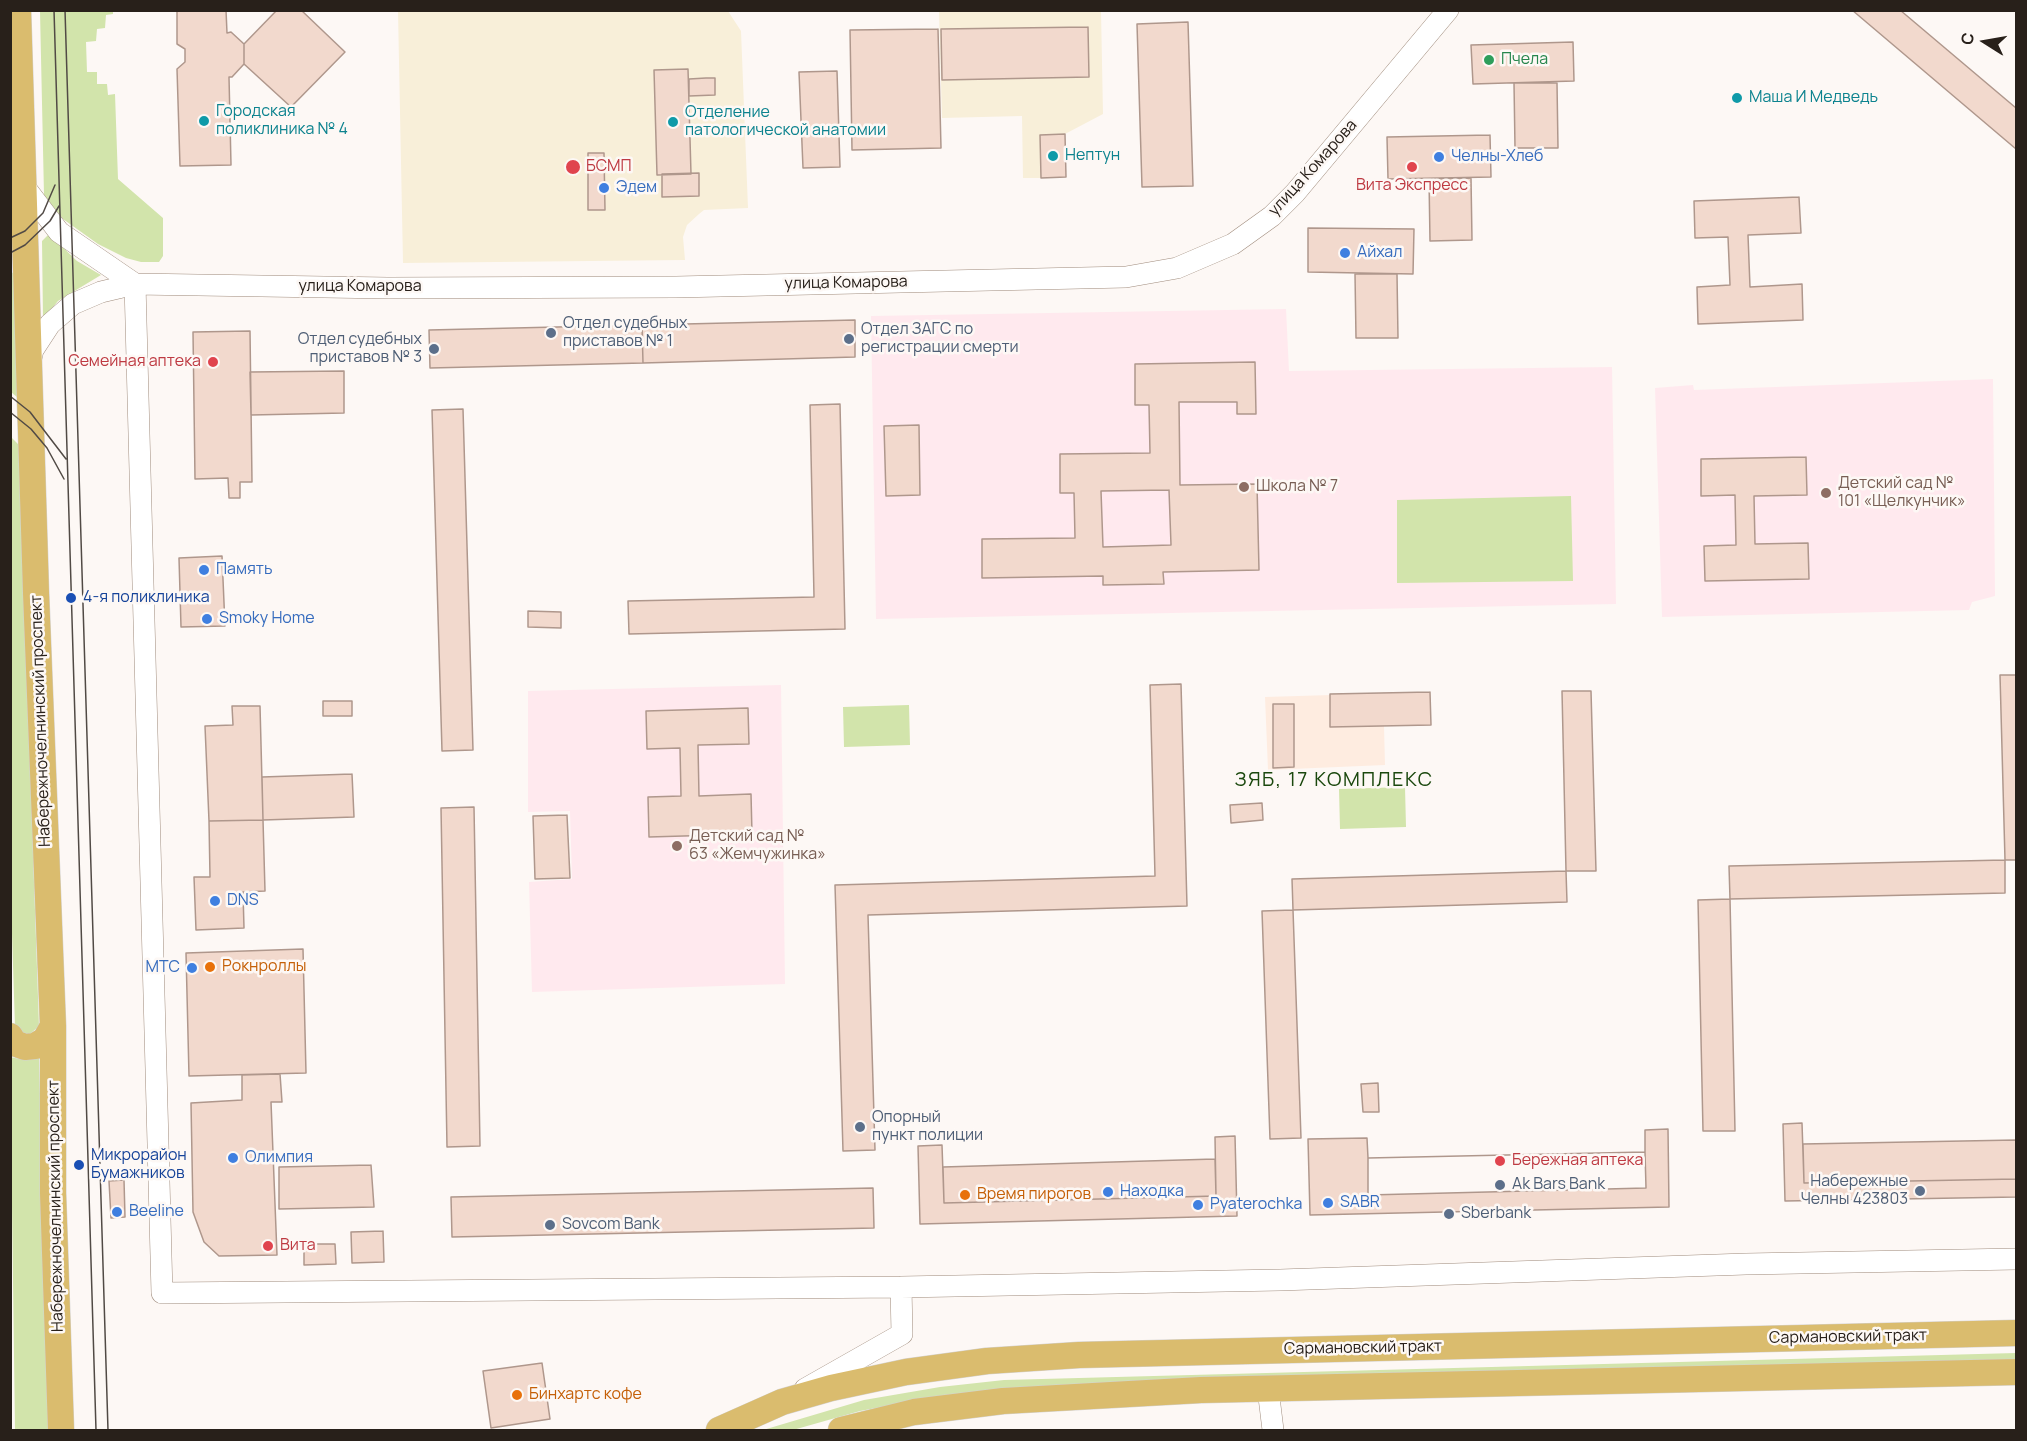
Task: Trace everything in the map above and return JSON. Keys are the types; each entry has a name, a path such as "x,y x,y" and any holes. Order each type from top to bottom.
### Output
{"main road":[{"name":"Набережночелнинский проспект","path":"18,10 53,1026 53,1193 61,1431"},
{"path":"10,1036 14,1043 25,1047 35,1046 45,1041 53,1026"},
{"name":"Сармановский тракт","path":"719,1431 782,1402 831,1388 906,1372 987,1361 1067,1356 2016,1332"},
{"path":"842,1431 914,1412 1003,1401 1268,1389 2016,1372"}],"street":[{"name":"улица Комарова","path":"29,366 33,350 50,324 73,304 101,292 135,284 388,288 676,287 1151,274 1205,258 1233,244 1272,216 1295,193 1448,10"},
{"path":"23,185 59,232 135,284 162,1293 902,1287 1303,1279 1746,1264 2016,1260"},
{"path":"782,1402 902,1334 902,1287"},
{"path":"1268,1389 1273,1431"}],"shaded area":[{"name":"БСМП","path":"398,11 728,11 741,31 748,208 704,210 699,214 687,225 683,237 685,260 403,263"},
{"path":"939,11 1101,11 1103,114 1065,134 1041,135 1041,178 1023,178 1022,116 942,118"},
{"name":"Школа № 7","path":"1286,309 1289,371 1612,367 1616,604 876,619 871,316"},
{"name":"Детский сад № 101 «Щелкунчик»","path":"1993,379 1995,596 1972,602 1969,610 1662,617 1655,388 1693,385 1694,390"},
{"name":"Детский сад № 63 «Жемчужинка»","path":"781,685 785,984 532,992 529,882 572,879 570,811 528,812 528,691"},
{"path":"1430,692 1431,725 1384,726 1385,765 1268,770 1265,697"}],"green space":[{"path":"40,11 113,11 113,14 106,15 105,28 97,29 96,41 86,42 87,72 97,72 97,84 107,84 108,95 115,94 118,179 163,218 163,256 159,262 141,262 126,258 98,244 63,219 44,195"},
{"path":"49,234 77,261 101,275 58,301 43,319 42,241"},
{"path":"14,272 18,398 11,392 10,274"},
{"path":"10,436 19,445 39,1026 29,1035 23,1035 15,1027 10,871"},
{"path":"1571,496 1573,581 1397,583 1397,500"},
{"path":"909,705 910,745 844,747 843,707"},
{"path":"1405,787 1406,827 1340,829 1339,789"},
{"path":"10,1057 25,1060 39,1057 49,1430 15,1430"},
{"path":"2016,1353 2016,1362 936,1397 860,1411 793,1430 763,1430 864,1400 940,1387 1004,1380"}],"building":[{"name":"Городская поликлиника № 4","path":"177,10 226,10 227,33 231,32 244,44 244,64 232,77 229,77 231,165 180,166 177,69 185,62 185,49 177,44"},
{"path":"277,10 301,10 345,52 291,107 244,64 244,44"},
{"path":"1852,10 1900,10 2016,108 2016,149"},
{"path":"1188,22 1193,186 1142,187 1137,24"},
{"path":"1088,27 1089,77 942,80 941,29"},
{"path":"938,29 941,148 852,150 850,30"},
{"path":"1573,42 1574,81 1473,84 1471,45"},
{"name":"Отделение патологической анатомии","path":"688,69 691,174 657,175 654,70"},
{"path":"837,71 840,167 803,168 799,72"},
{"path":"715,78 715,95 689,96 689,79"},
{"path":"1514,83 1557,83 1558,148 1515,148"},
{"name":"Нептун","path":"1065,134 1066,177 1041,178 1040,135"},
{"name":"Челны-Хлеб","path":"1490,135 1491,177 1388,179 1387,137"},
{"path":"588,153 604,153 605,210 588,210"},
{"path":"699,173 699,196 662,197 662,174"},
{"path":"1471,178 1472,240 1430,241 1429,179"},
{"path":"1799,197 1801,233 1748,235 1750,287 1802,284 1803,320 1698,324 1697,287 1730,285 1728,237 1695,238 1694,201"},
{"path":"1308,228 1414,229 1413,274 1308,272"},
{"path":"1355,274 1397,274 1398,338 1356,338"},
{"path":"855,320 855,357 643,363 642,325"},
{"path":"642,325 643,363 430,368 429,330"},
{"path":"250,331 252,482 240,482 240,498 229,498 228,478 195,479 193,332"},
{"path":"1255,362 1256,414 1237,414 1237,402 1179,402 1180,485 1257,484 1259,570 1163,572 1164,584 1103,585 1103,576 982,578 982,539 1075,538 1074,493 1060,493 1060,454 1150,453 1149,405 1135,405 1135,364","holes":["1169,490 1171,545 1103,547 1101,491"]},
{"path":"344,371 344,413 251,415 250,372"},
{"path":"840,404 845,629 629,634 628,601 814,597 810,405"},
{"path":"463,409 473,750 442,751 432,410"},
{"path":"919,425 920,495 886,496 884,426"},
{"path":"1806,457 1807,495 1754,496 1755,544 1808,543 1809,579 1705,581 1704,546 1736,545 1735,495 1701,496 1701,459"},
{"path":"222,556 225,626 181,627 179,558"},
{"path":"528,611 561,612 561,628 528,627"},
{"path":"2000,675 2016,675 2016,860 2005,860"},
{"path":"1181,684 1187,906 868,915 875,1150 843,1151 835,885 1155,876 1150,685"},
{"path":"1562,691 1591,691 1596,871 1566,871"},
{"path":"1430,692 1431,725 1330,727 1330,694"},
{"path":"323,701 352,701 352,716 323,716"},
{"path":"1273,704 1294,704 1294,767 1273,768"},
{"path":"232,706 260,706 263,820 209,821 205,726 233,725"},
{"path":"748,708 749,744 698,745 699,796 751,794 752,834 649,837 648,797 681,796 680,748 647,749 646,711"},
{"path":"352,774 354,817 263,820 262,777"},
{"path":"1262,803 1263,820 1231,823 1230,805"},
{"path":"474,807 480,1146 447,1147 441,808"},
{"path":"567,815 570,878 535,879 533,816"},
{"path":"263,820 265,891 243,892 244,928 196,930 194,877 210,877 209,821"},
{"path":"2005,860 2005,893 1730,899 1729,866"},
{"path":"1566,871 1567,902 1293,910 1292,879"},
{"path":"1730,899 1735,1131 1703,1131 1698,900"},
{"path":"1293,910 1301,1138 1270,1139 1262,911"},
{"path":"303,949 306,1073 189,1076 186,953"},
{"name":"Олимпия","path":"280,1074 282,1102 271,1102 277,1255 219,1256 204,1242 193,1212 191,1103 242,1100 242,1075"},
{"path":"1378,1083 1379,1112 1363,1112 1361,1084"},
{"path":"1802,1123 1804,1183 2016,1179 2016,1197 1785,1201 1783,1124"},
{"path":"1668,1129 1669,1207 1310,1215 1308,1139 1367,1138 1368,1158 1645,1152 1645,1130"},
{"path":"1235,1136 1237,1216 920,1224 918,1146 942,1145 944,1203 1216,1196 1215,1137"},
{"path":"2016,1140 2016,1179 1804,1183 1803,1144"},
{"path":"1645,1152 1646,1188 1368,1195 1368,1158"},
{"path":"1215,1159 1216,1196 944,1203 943,1167"},
{"path":"371,1165 374,1207 279,1209 279,1167"},
{"path":"124,1180 125,1217 111,1218 109,1181"},
{"path":"873,1188 874,1228 452,1237 451,1197"},
{"path":"383,1231 384,1262 352,1263 351,1232"},
{"path":"304,1244 335,1244 336,1264 304,1265"},
{"name":"Бинхартс кофе","path":"542,1363 550,1419 491,1428 483,1371"}],"tram line":[{"path":"54,10 96,1430"},
{"path":"65,10 108,1430"},
{"path":"10,238 25,231 43,213 55,185"},
{"path":"10,253 25,245 50,221 59,206"},
{"path":"10,396 30,412 66,459"},
{"path":"10,412 31,429 47,448 64,479"}],"place":[{"name":"Пчела","path":"1489,60"},
{"name":"Маша И Медведь","path":"1737,98"},
{"name":"Городская поликлиника № 4","path":"204,121"},
{"name":"Отделение патологической анатомии","path":"673,122"},
{"name":"Нептун","path":"1053,156"},
{"name":"Челны-Хлеб","path":"1439,157"},
{"name":"БСМП","path":"573,167"},
{"name":"Вита Экспресс","path":"1412,167"},
{"name":"Эдем","path":"604,188"},
{"name":"Айхал","path":"1345,253"},
{"name":"Отдел судебных приставов № 1","path":"551,333"},
{"name":"Отдел ЗАГС по регистрации смерти","path":"849,339"},
{"name":"Отдел судебных приставов № 3","path":"434,349"},
{"name":"Семейная аптека","path":"213,362"},
{"name":"Школа № 7","path":"1244,487"},
{"name":"Детский сад № 101 «Щелкунчик»","path":"1826,493"},
{"name":"Память","path":"204,570"},
{"name":"4-я поликлиника","path":"71,598"},
{"name":"Smoky Home","path":"207,619"},
{"name":"Детский сад № 63 «Жемчужинка»","path":"677,846"},
{"name":"DNS","path":"215,901"},
{"name":"Рокнроллы","path":"210,967"},
{"name":"МТС","path":"192,968"},
{"name":"Опорный пункт полиции","path":"860,1127"},
{"name":"Олимпия","path":"233,1158"},
{"name":"Бережная аптека","path":"1500,1161"},
{"name":"Микрорайон Бумажников","path":"79,1165"},
{"name":"Ak Bars Bank","path":"1500,1185"},
{"name":"Набережные Челны 423803","path":"1920,1191"},
{"name":"Находка","path":"1108,1192"},
{"name":"Время пирогов","path":"965,1195"},
{"name":"SABR","path":"1328,1203"},
{"name":"Pyaterochka","path":"1198,1205"},
{"name":"Beeline","path":"117,1212"},
{"name":"Sberbank","path":"1449,1214"},
{"name":"Sovcom Bank","path":"550,1225"},
{"name":"Вита","path":"268,1246"},
{"name":"Бинхартс кофе","path":"517,1395"}],"district":[{"name":"ЗЯБ, 17 КОМПЛЕКС","path":"1334,780"}]}
